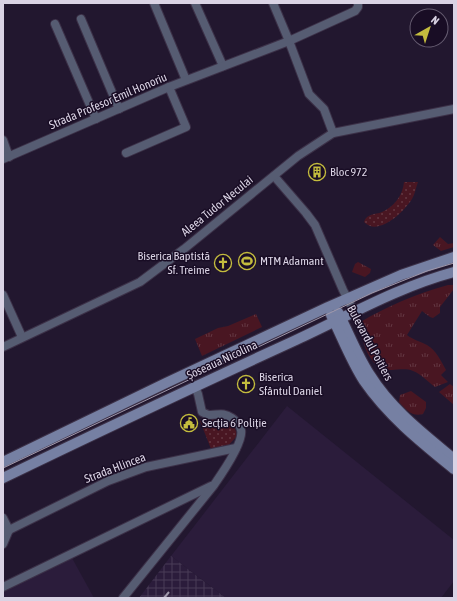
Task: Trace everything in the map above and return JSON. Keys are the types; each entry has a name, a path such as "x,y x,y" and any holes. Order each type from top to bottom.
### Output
{"main road":[{"name":"Șoseaua Nicolina","path":"3,462 166,383 331,306 401,275 454,257"},
{"name":"Șoseaua Nicolina","path":"3,478 354,311 407,288 454,272"},
{"name":"Bulevardul Poitiers","path":"331,306 369,374 382,393 404,416 454,459"},
{"name":"Bulevardul Poitiers","path":"338,319 363,380 376,398 421,442 454,469"}],"street":[{"path":"154,3 186,80"},
{"path":"195,3 223,66"},
{"path":"273,3 309,94 324,109 334,133"},
{"name":"Strada Profesor Emil Honoriu","path":"6,158 169,87 289,41 355,11 358,7 358,3"},
{"path":"81,19 119,109"},
{"path":"55,24 96,119"},
{"path":"126,153 186,128 169,87"},
{"name":"Aleea Tudor Neculai","path":"3,347 140,282 184,249 298,156 334,133 454,109"},
{"path":"3,140 6,158"},
{"path":"274,176 315,225 354,311"},
{"path":"3,295 22,337"},
{"path":"123,598 214,485 241,437 241,430 232,418 223,414 210,415 202,412 195,386"},
{"name":"Strada Hlincea","path":"6,531 123,475 146,467 236,448"},
{"path":"3,587 214,485"},
{"path":"3,518 6,531 3,544"}],"shaded area":[{"path":"287,406 454,540 454,581 441,598 226,598 171,556"},
{"path":"171,556 197,576 226,598 139,598"},
{"path":"72,558 94,598 3,598 3,591"}],"green space":[{"path":"404,182 418,182 413,197 397,216 383,225 376,227 370,226 364,222 367,217 382,212 394,204 400,196"},
{"path":"440,237 448,244 454,243 454,247 441,251 433,245"},
{"path":"358,262 371,269 370,273 365,277 352,272 355,264"},
{"path":"448,285 453,285 454,289 440,307 440,313 433,318 422,311 407,335 427,345 433,350 446,370 441,375 448,382 435,387 416,372 406,369 388,370 374,362 366,350 359,323 402,301"},
{"path":"256,314 262,327 202,356 195,339 218,328 228,326"},
{"path":"450,384 454,387 454,405 439,392"},
{"path":"411,391 426,402 426,408 423,414 412,414 399,402 400,395"},
{"path":"208,419 231,423 234,426 237,436 227,447 211,449 200,421"}],"tram line":[{"path":"3,468 372,293 427,271 454,263"}],"railway":[{"path":"164,598 169,592"}],"place":[{"name":"Bloc 972","path":"317,172"},
{"name":"MTM Adamant","path":"247,261"},
{"name":"Biserica Baptistă Sf. Treime","path":"223,263"},
{"name":"Biserica Sfântul Daniel","path":"246,384"},
{"name":"Secția 6 Poliție","path":"189,423"}]}
